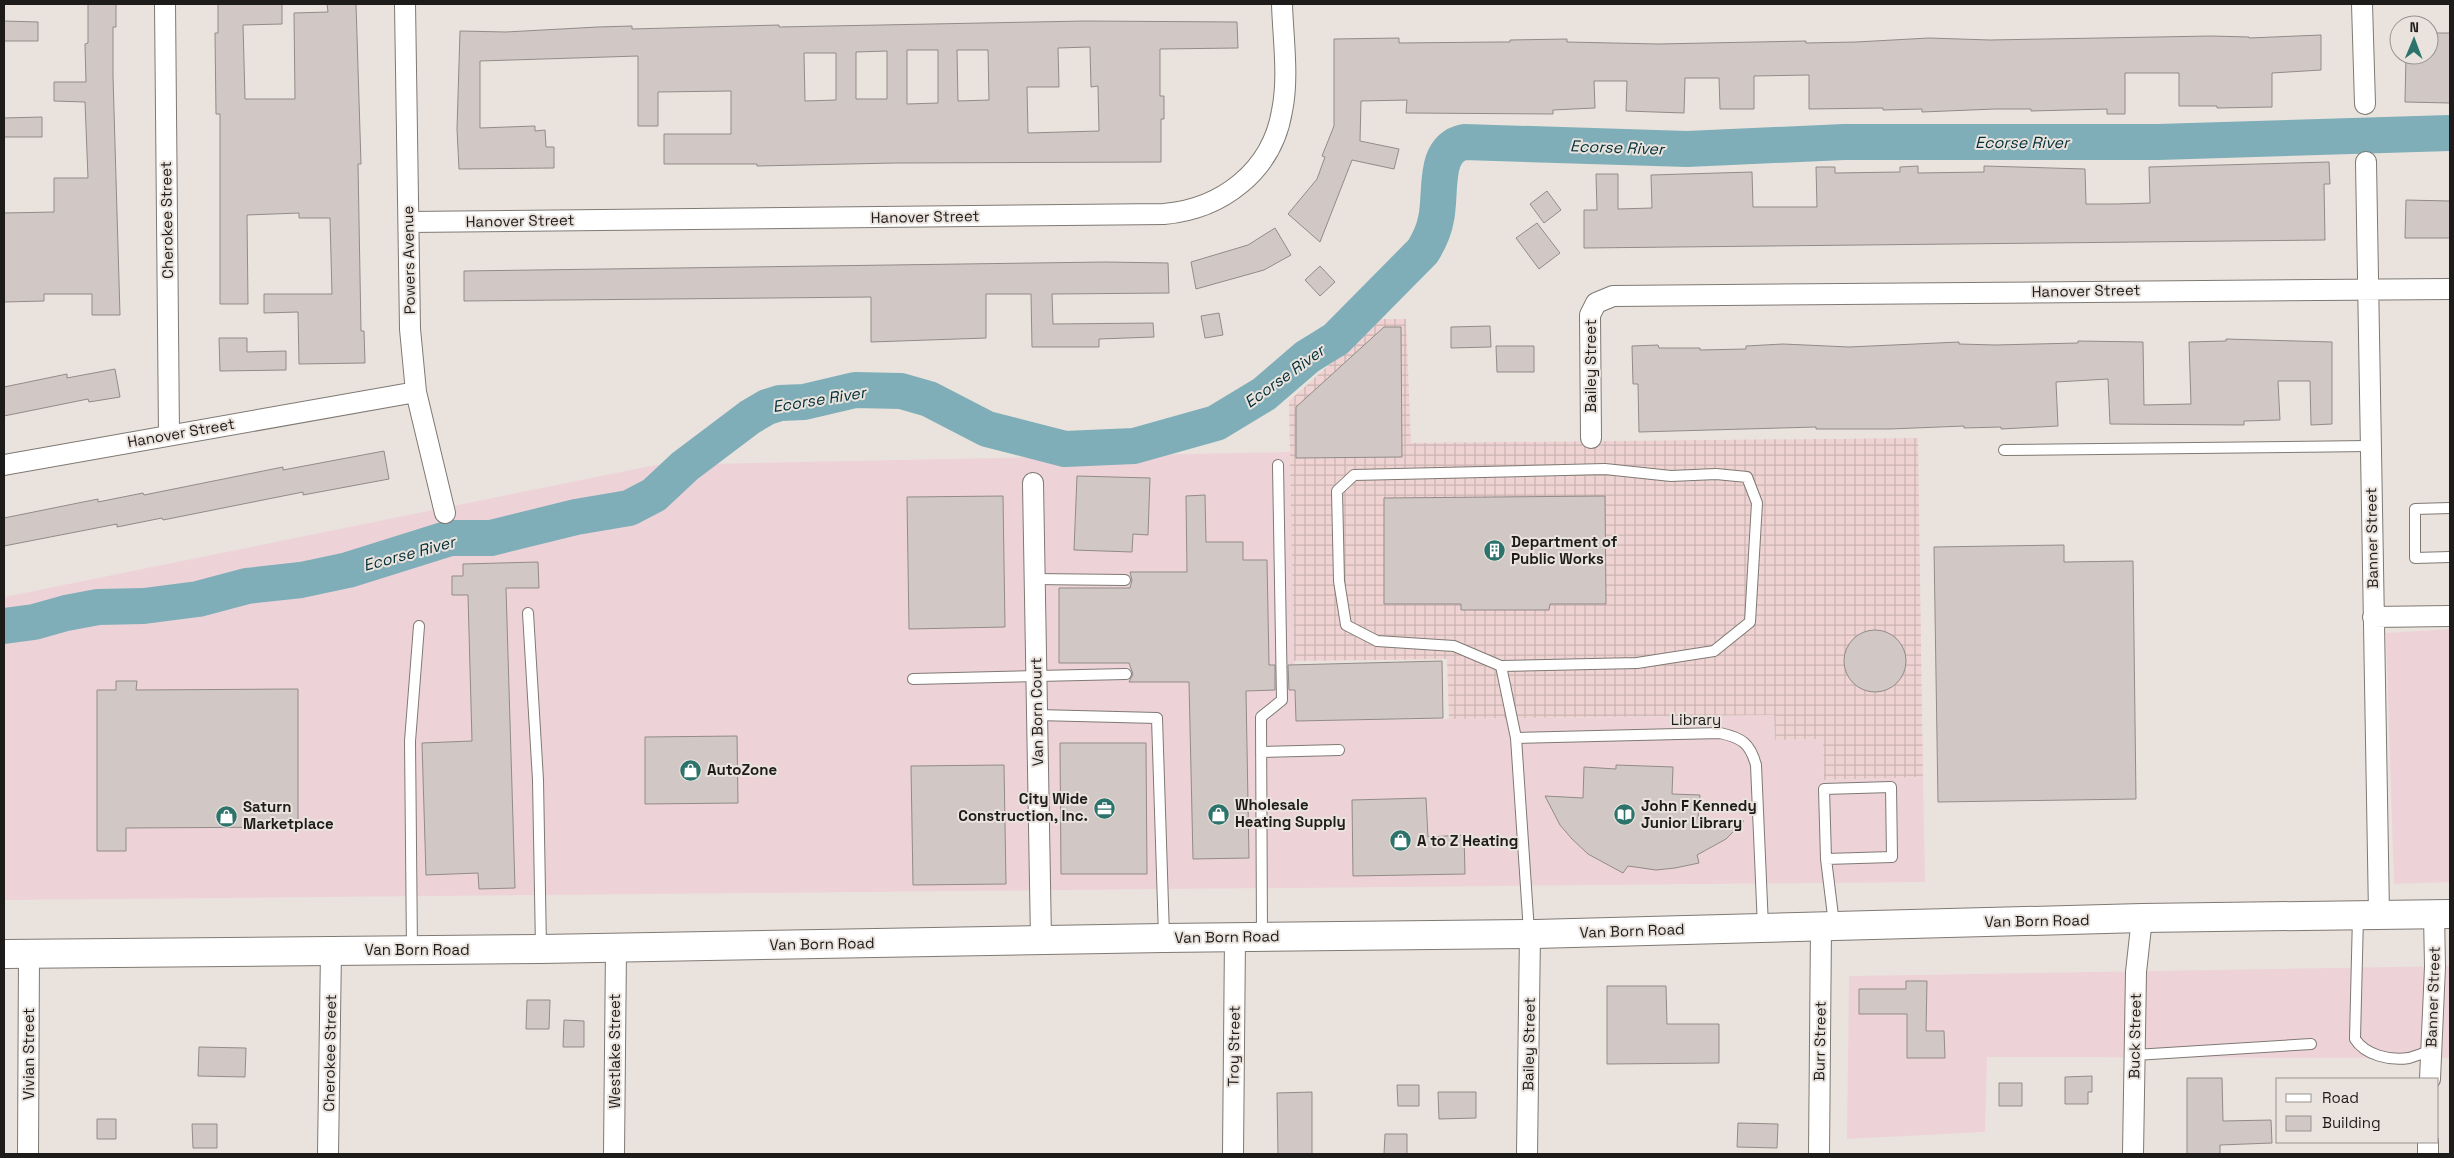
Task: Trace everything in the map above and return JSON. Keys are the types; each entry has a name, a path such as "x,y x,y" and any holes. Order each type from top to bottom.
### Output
{"main road":[{"name":"Van Born Road","path":"17,954 616,948 1530,933 2142,918 2442,914"}],"street":[{"name":"Cherokee Street","path":"165,4 169,435"},
{"name":"Powers Avenue","path":"406,4 410,329 416,392 445,513"},
{"name":"Hanover Street","path":"409,222 1164,214 1196,209 1221,198 1244,182 1262,162 1277,133 1284,95 1282,4"},
{"path":"2362,4 2365,104"},
{"name":"Banner Street","path":"2366,162 2373,617 2368,914"},
{"name":"Hanover Street","path":"1721,295 2369,288 2450,289"},
{"name":"Bailey Street","path":"1591,438 1590,323 1592,309 1596,303 1613,296 1721,295"},
{"name":"Hanover Street","path":"4,465 416,392"},
{"name":"Van Born Court","path":"1033,484 1041,940"},
{"path":"2373,617 2450,616"},
{"name":"Banner Street","path":"2430,1078 2435,967 2442,914"},
{"name":"Buck Street","path":"2133,1154 2136,972 2142,918"},
{"name":"Burr Street","path":"1819,1154 1828,927"},
{"name":"Bailey Street","path":"1527,1154 1530,933"},
{"name":"Troy Street","path":"1233,1154 1235,937"},
{"name":"Westlake Street","path":"614,1154 616,948"},
{"name":"Cherokee Street","path":"328,1154 331,951"},
{"name":"Vivian Street","path":"17,954 28,1154"}],"lane":[{"path":"2004,450 2370,446"},
{"path":"1262,937 1261,717 1282,700 1278,465"},
{"path":"1605,469 1671,476 1716,474 1747,477 1757,503 1750,622 1714,651 1638,662 1502,666 1454,646 1377,642 1346,626 1339,581 1337,491 1354,475 1605,469"},
{"path":"2450,508 2415,509 2415,558 2450,557"},
{"path":"1034,579 1125,580"},
{"path":"528,613 538,780 541,949"},
{"path":"412,950 410,741 419,626"},
{"path":"1502,666 1516,738 1530,933"},
{"path":"912,679 1126,674"},
{"path":"1036,715 1157,718 1164,938"},
{"name":"Library","path":"1516,738 1720,733 1734,736 1751,748 1756,765 1764,928"},
{"path":"1261,752 1339,750"},
{"path":"1826,858 1892,857 1891,787 1824,789 1826,858 1828,927"},
{"path":"2368,914 2355,1039 2361,1048 2378,1056 2407,1058 2431,1050"},
{"path":"2135,1055 2312,1044"}],"shaded area":[{"path":"1380,319 1406,319 1411,443 1918,438 1923,777 1824,780 1823,739 1775,740 1774,715 1449,719 1447,659 1294,661 1289,401"},
{"path":"1290,452 1296,721 1774,715 1775,740 1823,739 1824,780 1923,777 1925,882 4,900 4,597 655,465"},
{"path":"2450,629 2450,882 2394,884 2386,633"},
{"path":"2450,966 2450,1058 1987,1057 1985,1132 1847,1139 1849,976"}],"building":[{"path":"88,4 116,4 116,27 113,27 113,76 120,315 92,315 92,294 44,294 44,301 4,302 4,213 54,212 54,178 88,178 85,102 54,101 54,82 86,82 85,44 88,43"},
{"path":"218,4 282,4 282,24 243,25 245,99 295,99 294,13 328,12 327,4 356,4 361,164 358,164 361,331 364,331 365,363 299,364 298,312 264,313 264,294 332,294 330,218 299,218 299,213 247,215 248,304 220,304 220,114 216,114 215,33 218,33"},
{"path":"4,21 38,22 38,41 4,41"},
{"path":"1085,21 1237,22 1238,48 1160,49 1160,96 1164,96 1164,119 1161,119 1161,162 895,163 757,166 757,164 664,164 664,134 731,134 731,91 658,92 658,126 638,126 638,56 480,61 480,128 535,126 535,131 545,130 546,147 554,147 554,168 459,169 457,129 460,31 506,32 632,26 632,29 779,25 779,27","holes":["1090,47 1091,87 1098,86 1099,131 1028,133 1027,87 1059,87 1058,48","907,50 938,50 938,103 907,104","957,50 988,50 989,100 958,101","887,51 887,99 856,99 856,52","804,53 836,53 836,100 805,101"]},
{"path":"2439,33 2450,33 2450,103 2405,102 2406,65 2439,65"},
{"path":"2321,35 2321,70 2272,73 2272,107 2217,108 2217,106 2179,106 2179,73 2125,73 2125,114 2107,114 2107,109 2031,111 2031,109 1995,109 1922,112 1922,109 1809,109 1809,75 1754,76 1754,109 1720,109 1719,78 1685,78 1684,113 1626,111 1627,81 1594,81 1595,108 1553,110 1553,114 1406,113 1407,100 1361,101 1360,141 1399,149 1394,169 1352,160 1320,242 1288,214 1317,179 1325,157 1322,156 1334,126 1334,39 1399,38 1399,43 1510,42 1510,40 1567,39 1567,42 1658,44 1806,41 1806,43 1856,42 1929,38 1990,40 2211,36 2249,38"},
{"path":"42,117 42,137 4,137 4,118"},
{"path":"2329,162 2330,184 2324,184 2325,240 1584,248 1584,210 1597,210 1596,174 1618,174 1618,209 1652,208 1651,175 1752,172 1753,207 1817,207 1816,167 1835,167 1835,173 1900,172 1900,167 1918,166 1918,173 1984,172 1984,166 2085,169 2086,204 2117,204 2150,203 2149,167"},
{"path":"1547,191 1561,210 1544,223 1530,204"},
{"path":"2406,200 2450,201 2450,238 2405,238"},
{"path":"1537,223 1560,253 1539,269 1516,238"},
{"path":"1275,228 1291,255 1264,270 1196,289 1191,262 1248,245"},
{"path":"1105,262 1168,263 1169,293 1052,294 1053,324 1153,323 1154,337 1099,339 1099,347 1032,347 1031,294 986,294 986,338 871,342 871,297 464,301 464,271"},
{"path":"1320,266 1335,282 1320,296 1305,280"},
{"path":"1219,313 1223,335 1205,338 1201,316"},
{"path":"1490,326 1491,347 1451,348 1451,327"},
{"path":"1384,327 1401,327 1402,457 1296,458 1296,407"},
{"path":"219,338 247,338 247,352 286,351 286,370 220,371"},
{"path":"2226,339 2332,342 2332,424 2311,425 2310,381 2278,381 2280,420 2244,421 2244,425 2110,424 2108,379 2056,382 2058,426 2001,429 2001,427 1964,428 1964,426 1890,429 1816,429 1816,427 1639,432 1638,384 1633,384 1632,346 1658,345 1659,348 1700,348 1700,350 1746,349 1746,346 1783,344 1849,347 1959,342 1959,344 1995,345 2078,343 2078,341 2143,342 2144,405 2191,404 2189,342 2226,341"},
{"path":"1496,346 1534,346 1534,372 1497,372"},
{"path":"115,369 120,397 89,402 88,399 4,416 4,387 67,374 67,378"},
{"path":"384,451 389,479 303,495 303,492 163,520 162,518 117,527 117,524 4,546 4,518 98,499 98,502 143,493 144,495 283,467 283,470"},
{"path":"1077,476 1150,478 1148,535 1133,534 1132,552 1074,550"},
{"path":"1205,495 1206,542 1243,542 1243,560 1267,560 1269,665 1275,665 1275,690 1246,691 1249,858 1193,859 1189,682 1129,682 1133,674 1129,663 1059,663 1059,588 1130,588 1132,580 1130,572 1187,572 1186,496"},
{"path":"1003,496 1005,627 909,629 907,497"},
{"name":"Department of Public Works","path":"1605,496 1606,604 1550,604 1549,610 1461,610 1461,604 1384,604 1384,498"},
{"path":"2064,545 2064,562 2133,561 2136,799 1938,802 1934,547"},
{"path":"538,562 539,588 506,588 515,888 479,889 478,873 426,875 422,743 472,741 468,595 452,595 452,576 463,576 463,564"},
{"path":"1875,630 1887,632 1897,639 1904,649 1906,661 1904,673 1897,683 1887,690 1875,692 1863,690 1853,683 1846,673 1844,661 1846,649 1853,639 1863,632"},
{"path":"1442,661 1443,718 1296,721 1295,690 1289,690 1288,665"},
{"path":"116,681 137,681 136,690 298,689 298,827 126,828 126,851 97,851 97,690 116,690"},
{"path":"737,736 738,803 645,804 645,737"},
{"path":"1060,743 1146,743 1147,874 1061,874"},
{"path":"1004,765 1006,884 913,885 911,766"},
{"name":"John F Kennedy Junior Library","path":"1616,765 1673,767 1672,794 1700,795 1698,819 1744,821 1726,839 1697,855 1699,863 1656,870 1628,866 1623,873 1588,854 1572,839 1560,825 1545,796 1583,798 1584,767 1616,769"},
{"path":"1426,798 1428,837 1464,835 1465,874 1353,876 1352,800"},
{"path":"1906,981 1927,981 1926,1031 1944,1031 1945,1058 1907,1058 1907,1014 1859,1014 1859,989 1906,989"},
{"path":"1607,986 1666,986 1667,1024 1719,1024 1719,1063 1607,1064"},
{"path":"527,1000 550,1000 549,1029 526,1029"},
{"path":"564,1020 584,1021 584,1047 563,1047"},
{"path":"199,1047 246,1048 245,1077 198,1076"},
{"path":"2092,1076 2092,1092 2088,1092 2088,1104 2065,1104 2065,1077"},
{"path":"2187,1078 2222,1078 2223,1121 2271,1120 2272,1143 2220,1145 2220,1154 2187,1154"},
{"path":"1999,1083 2022,1083 2022,1106 1999,1106"},
{"path":"1397,1085 1419,1085 1419,1106 1398,1106"},
{"path":"1312,1092 1312,1154 1278,1154 1277,1093"},
{"path":"1438,1092 1476,1092 1476,1118 1439,1119"},
{"path":"97,1119 116,1119 116,1139 97,1139"},
{"path":"1738,1123 1778,1124 1777,1148 1737,1147"},
{"path":"192,1124 217,1124 217,1148 193,1148"},
{"path":"1385,1134 1407,1134 1407,1154 1384,1154"}],"waterway":[{"name":"Ecorse River","path":"4,626 34,622 98,607 144,606 198,599 247,586 301,580 348,570 450,538 491,538 576,517 629,508 654,495 685,466 750,417 767,407 780,403 804,402 855,390 901,391 929,399 987,429 1065,449 1134,446 1216,423 1264,394 1307,357 1336,339 1423,251 1435,223 1438,209 1440,173 1443,163 1447,153 1454,146 1464,142 1687,149 1844,142 2158,142 2450,133"}],"place":[{"name":"Department of Public Works","path":"1495,551"},
{"name":"AutoZone","path":"691,770"},
{"name":"City Wide Construction, Inc.","path":"1104,808"},
{"name":"Wholesale Heating Supply","path":"1219,814"},
{"name":"John F Kennedy Junior Library","path":"1625,815"},
{"name":"Saturn Marketplace","path":"227,816"},
{"name":"A to Z Heating","path":"1401,841"}]}
